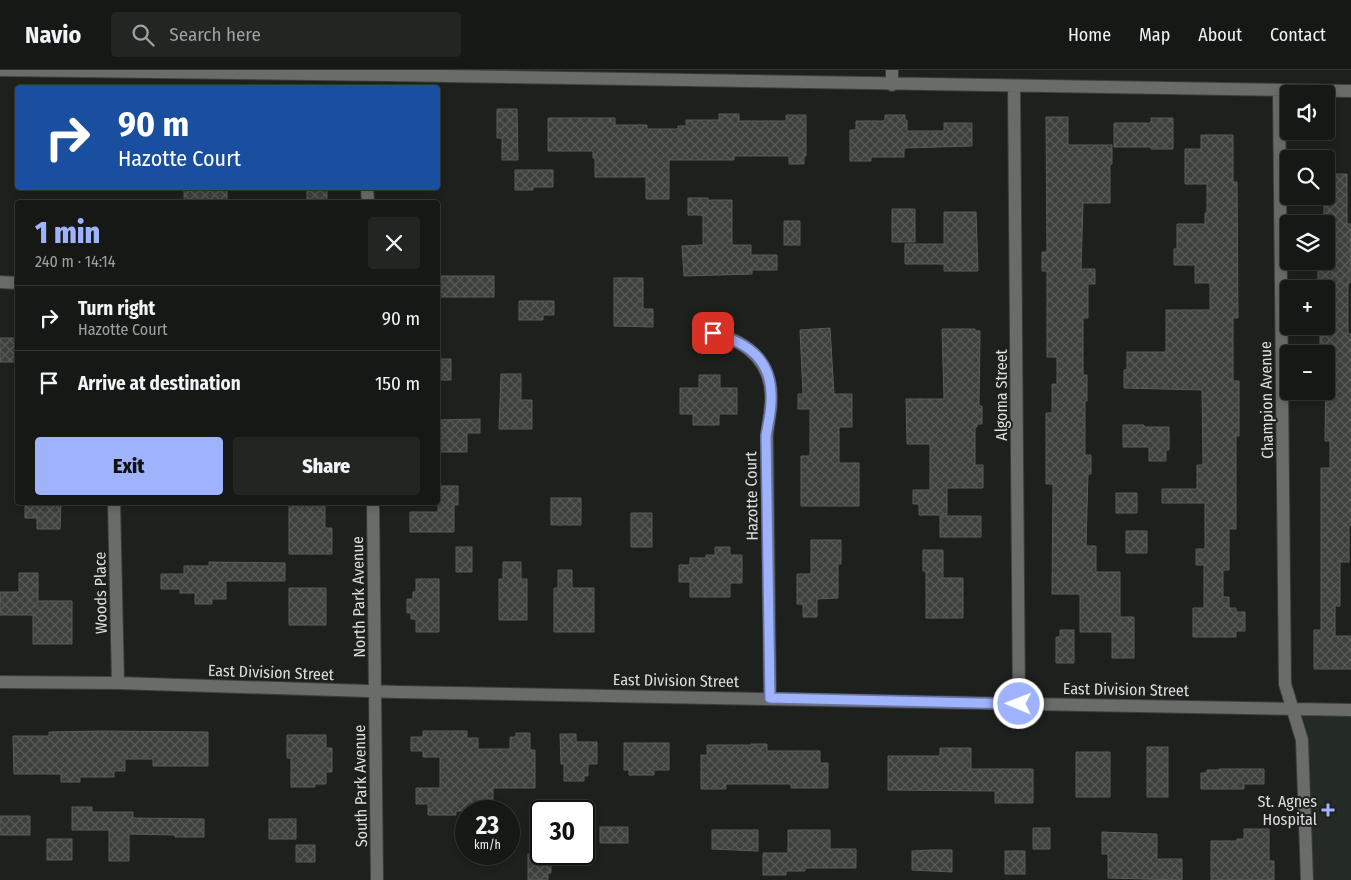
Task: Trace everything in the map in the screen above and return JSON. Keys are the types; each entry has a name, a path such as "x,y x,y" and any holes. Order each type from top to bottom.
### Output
{"street":[{"path":"0,70 1351,91"},
{"path":"892,70 892,85"},
{"name":"Algoma Street","path":"1014,86 1019,704"},
{"name":"Champion Avenue","path":"1279,91 1285,684 1302,740 1307,880"},
{"path":"0,282 15,283"},
{"name":"Hazotte Court","path":"705,331 729,338 750,348 765,368 770,385 771,404 766,436 770,698"},
{"name":"Woods Place","path":"114,505 118,683"},
{"name":"North Park Avenue","path":"373,505 375,691"},
{"name":"East Division Street","path":"0,682 1351,710"},
{"name":"South Park Avenue","path":"375,691 378,880"}],"shaded area":[{"name":"St. Agnes Hospital","path":"1291,708 1351,710 1351,880 1307,880 1302,740"}],"building":[{"path":"497,109 517,109 518,160 502,160 502,138 497,138"},
{"path":"719,114 739,114 739,121 786,121 786,115 806,115 806,156 804,156 804,164 789,164 789,156 734,156 734,160 669,160 669,199 646,199 646,177 595,177 593,151 548,151 548,118 615,118 615,125 647,125 647,129 678,129 678,126 686,126 686,120 719,120"},
{"path":"885,115 905,115 907,131 944,131 944,123 972,123 972,146 904,148 904,157 871,157 871,161 850,161 850,130 856,130 856,121 883,121 885,120"},
{"path":"1046,117 1068,117 1068,145 1112,145 1110,203 1083,203 1081,269 1095,269 1095,284 1088,284 1088,318 1083,318 1083,375 1087,375 1085,455 1091,455 1091,474 1088,474 1086,546 1096,546 1096,572 1120,572 1120,617 1134,617 1134,658 1112,658 1112,632 1080,632 1080,594 1052,594 1053,484 1046,484 1046,413 1052,413 1052,384 1057,384 1057,357 1047,357 1047,271 1042,271 1042,252 1047,252"},
{"path":"1151,118 1173,118 1173,149 1114,147 1114,123 1151,123"},
{"path":"1201,135 1233,135 1233,182 1237,182 1238,318 1233,318 1233,381 1239,381 1239,436 1236,436 1236,529 1229,529 1229,570 1223,570 1223,597 1229,597 1229,608 1236,608 1236,612 1245,612 1245,631 1236,631 1236,637 1193,637 1193,608 1204,608 1204,565 1196,565 1196,549 1205,549 1205,503 1162,503 1162,489 1197,489 1197,465 1203,465 1202,390 1124,388 1127,352 1166,352 1166,310 1210,310 1210,283 1195,283 1195,265 1174,265 1174,249 1177,249 1177,224 1205,224 1207,184 1185,184 1185,149 1201,149"},
{"path":"515,170 553,170 553,187 533,187 533,190 515,190"},
{"path":"1335,174 1347,174 1347,224 1351,224 1348,334 1351,334 1351,525 1349,525 1349,562 1340,562 1340,606 1335,606 1335,636 1351,636 1351,669 1314,669 1314,630 1321,630 1321,468 1330,468 1330,441 1325,441 1325,400 1335,400 1335,345 1320,345 1320,336 1335,335 1335,280 1318,280 1318,270 1335,270 1335,215 1324,215 1324,205 1335,205"},
{"path":"184,190 227,190 227,200 184,200"},
{"path":"307,190 327,190 327,200 307,200"},
{"path":"688,198 732,200 732,245 751,245 751,255 777,255 777,270 752,270 752,274 684,276 682,246 703,245 703,215 688,215"},
{"path":"892,209 915,209 915,242 892,242"},
{"path":"944,212 976,212 978,271 944,271 944,264 905,264 905,244 944,244"},
{"path":"784,221 800,221 800,245 784,245"},
{"path":"440,276 494,276 494,297 440,297"},
{"path":"614,278 643,278 643,309 653,309 653,327 614,326"},
{"path":"519,301 554,301 554,315 543,315 543,320 519,320"},
{"path":"830,328 834,394 852,394 852,427 839,427 839,463 859,463 859,506 801,506 801,456 810,456 810,409 798,409 798,394 803,394 800,330"},
{"path":"942,329 975,329 975,331 980,331 979,406 982,406 982,424 977,424 977,427 975,427 975,465 983,465 983,488 947,488 947,515 919,515 919,504 913,504 913,490 930,490 930,444 907,444 906,399 944,399"},
{"path":"0,338 15,338 15,362 0,362"},
{"path":"440,359 451,359 451,380 440,380"},
{"path":"501,374 521,374 521,400 532,400 532,429 499,429"},
{"path":"699,375 720,375 720,388 737,388 737,414 719,414 719,425 693,425 693,414 680,414 680,388 699,388"},
{"path":"480,419 480,433 467,433 467,452 440,452 440,420"},
{"path":"1123,425 1169,427 1169,450 1166,450 1166,461 1149,461 1149,447 1123,447"},
{"path":"440,486 458,486 458,505 454,505 454,532 410,532 410,512 438,512"},
{"path":"1116,493 1137,493 1137,513 1116,513"},
{"path":"551,498 581,498 581,525 551,525"},
{"path":"25,505 61,505 60,529 37,529 37,518 25,518"},
{"path":"289,505 325,505 325,528 332,528 332,554 289,554"},
{"path":"631,513 652,513 652,547 631,547"},
{"path":"940,516 981,516 981,537 940,537"},
{"path":"1126,531 1147,531 1147,553 1126,553"},
{"path":"811,540 841,540 841,564 838,564 838,598 817,599 817,617 803,617 803,604 797,604 797,574 811,574"},
{"path":"456,547 472,547 472,572 456,572"},
{"path":"715,547 730,547 730,555 742,555 742,583 730,583 730,597 690,597 690,582 679,582 679,565 690,565 690,558 706,558 706,555 715,555"},
{"path":"923,550 943,550 943,578 963,578 963,618 926,618 926,571 923,571"},
{"path":"209,562 285,563 285,581 226,581 226,599 212,599 212,604 195,604 195,593 180,593 180,589 161,589 161,574 184,574 184,566 209,566"},
{"path":"503,562 521,562 521,579 527,579 527,620 499,620 499,579 503,579"},
{"path":"558,570 572,570 572,588 594,588 594,632 554,632 554,588 558,588"},
{"path":"19,573 38,573 38,601 72,601 72,644 33,644 33,615 0,615 0,592 19,592"},
{"path":"416,579 439,579 439,632 416,632 416,619 411,619 411,613 407,613 407,599 413,599 413,592 416,592"},
{"path":"289,588 326,588 326,625 289,625"},
{"path":"1060,630 1074,630 1074,663 1056,663 1056,637 1060,637"},
{"path":"423,731 467,731 467,738 478,738 478,749 510,749 510,737 516,737 516,733 530,733 530,750 535,750 535,788 493,788 493,800 455,800 455,815 428,815 428,804 416,804 416,788 440,788 440,757 423,757 423,751 411,751 411,737 423,737"},
{"path":"49,732 208,732 208,766 153,766 153,759 125,759 125,771 114,771 114,777 80,777 80,782 61,782 61,774 14,774 13,736 49,736"},
{"path":"560,734 576,734 576,742 597,742 597,764 588,764 588,776 584,776 584,781 564,781 564,764 561,764"},
{"path":"287,735 326,735 326,748 332,748 332,772 326,772 326,784 315,784 315,787 291,787 291,758 287,758"},
{"path":"624,743 669,743 669,770 654,770 654,775 629,775 629,770 624,770"},
{"path":"767,744 767,751 820,751 820,763 828,763 828,788 791,788 791,784 726,784 726,789 701,789 701,755 707,755 707,745"},
{"path":"1147,747 1168,747 1168,797 1147,797"},
{"path":"940,748 971,748 971,769 1033,769 1033,803 995,803 995,791 888,790 888,756 940,756"},
{"path":"1076,752 1110,752 1110,797 1076,797"},
{"path":"1264,769 1264,784 1244,784 1244,789 1201,789 1201,773 1207,773 1207,770"},
{"path":"72,807 92,807 92,812 133,812 133,818 204,819 204,837 129,834 129,861 109,861 109,830 72,830"},
{"path":"0,816 30,816 30,835 0,835"},
{"path":"269,819 296,819 296,839 269,839"},
{"path":"600,827 628,827 628,843 600,843"},
{"path":"1033,828 1050,828 1050,849 1033,849"},
{"path":"1244,829 1269,829 1269,861 1274,861 1274,880 1211,880 1211,841 1237,841 1237,839 1244,839"},
{"path":"712,830 758,830 758,851 712,849"},
{"path":"788,830 830,830 830,849 856,849 856,868 805,868 805,871 786,871 786,875 763,875 763,853 788,853"},
{"path":"1102,832 1157,834 1157,859 1182,859 1182,880 1108,878 1108,854 1102,854"},
{"path":"47,839 72,839 72,860 47,860"},
{"path":"296,845 315,845 315,862 296,862"},
{"path":"952,850 952,872 912,870 912,851"},
{"path":"1005,851 1025,851 1025,874 1005,874"},
{"path":"528,854 530,854 530,865 551,865 551,873 548,873 548,880 528,880"}],"place":[{"name":"St. Agnes Hospital","path":"1328,810"}],"route":[{"path":"713,333 750,348 765,368 772,395 766,436 770,698 1019,704"}]}
